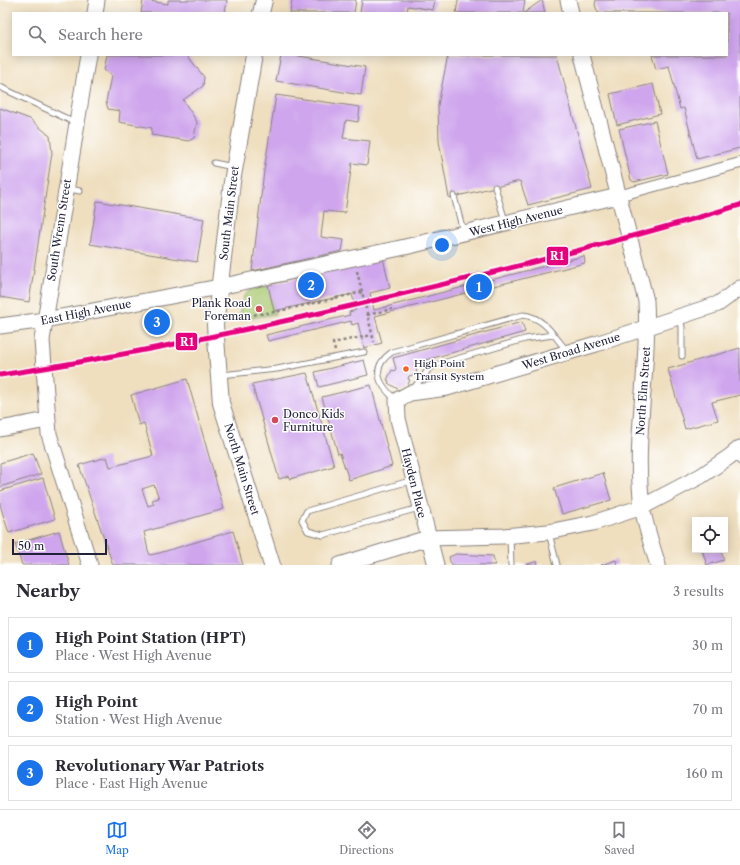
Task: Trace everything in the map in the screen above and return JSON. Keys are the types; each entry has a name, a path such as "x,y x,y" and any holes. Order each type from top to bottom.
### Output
{"main road":[{"path":"261,12 264,0"},
{"name":"South Main Street","path":"218,374 215,324 219,287 234,167 254,56"},
{"name":"North Main Street","path":"218,374 221,403 272,565"}],"street":[{"path":"95,12 97,0"},
{"path":"568,0 571,12"},
{"name":"South Wrenn Street","path":"88,56 77,124 73,190 42,340 49,434 90,565"},
{"name":"North Elm Street","path":"582,56 623,219 646,301 647,327 639,455 642,507 658,565"},
{"name":"West High Avenue","path":"219,287 464,234 618,196 740,163"},
{"name":"East High Avenue","path":"0,326 45,320 219,287"},
{"name":"West Broad Avenue","path":"397,400 410,394 447,388 568,352 718,304 740,288"},
{"name":"Hayden Place","path":"397,400 398,419 436,565"},
{"path":"0,429 47,420"},
{"path":"340,565 376,557 428,538 548,532 593,523 642,507 701,476 738,454"}],"lane":[{"path":"0,87 77,124"},
{"path":"214,163 234,167"},
{"path":"495,187 506,223"},
{"path":"454,196 464,234"},
{"path":"397,400 381,385 379,379 380,366 384,358 392,352 523,315 533,316 541,321 568,352"},
{"path":"680,316 682,327 682,356"},
{"path":"410,394 429,369 436,364 525,339 553,335"},
{"path":"218,374 276,370 364,352"},
{"path":"413,480 308,511 304,514 302,520 308,531 323,536 420,507"},
{"path":"548,532 558,565"},
{"path":"510,535 511,565"}],"path":[{"path":"356,269 374,342"},
{"path":"236,317 275,312 362,293"},
{"path":"367,315 392,309"},
{"path":"335,352 333,343 372,335"}],"green space":[{"path":"268,285 275,314 239,320 241,305 245,295 253,289"}],"building":[{"path":"143,0 168,4 168,0 227,0 225,12 141,12"},
{"path":"292,0 356,0 354,12 290,12"},
{"path":"362,0 435,0 433,10 408,6 407,12 360,12"},
{"path":"458,0 525,0 523,12 456,12"},
{"path":"542,0 545,12 525,12"},
{"path":"596,0 740,0 740,148 697,159 684,108 680,109 669,66 656,69 652,56 728,56 728,12 598,12 595,5"},
{"path":"107,56 188,56 204,77 203,86 183,100 197,122 194,138 189,141 151,135 152,128 119,122 120,111 108,109 106,102 111,76 104,70"},
{"path":"281,56 299,56 365,67 361,95 276,81"},
{"path":"448,56 557,56 592,189 528,205 520,181 449,198 439,141 438,105"},
{"path":"653,84 660,114 617,125 610,94"},
{"path":"276,95 360,107 358,122 346,120 343,138 370,141 367,165 352,163 345,213 324,211 321,237 344,240 342,251 252,271 264,171"},
{"path":"0,108 30,119 50,136 52,153 29,302 0,297"},
{"path":"655,121 668,174 634,182 631,180 619,129"},
{"path":"97,201 204,219 197,262 90,244"},
{"path":"584,256 585,263 375,316 382,343 364,348 358,323 352,325 351,321 268,341 266,335 350,315 349,312 356,310 352,294 274,311 268,285 383,258 390,288 370,293 374,310"},
{"path":"522,322 525,332 426,360 427,365 416,368 417,374 409,376 408,379 410,380 405,390 403,388 401,391 388,383 389,381 387,380 392,370 394,371 396,369 393,358"},
{"path":"740,348 740,395 712,402 718,420 685,429 668,369"},
{"path":"364,360 368,375 319,387 315,372"},
{"path":"307,373 334,466 290,479 289,476 279,479 252,384"},
{"path":"187,379 224,509 144,532 150,555 233,531 243,565 113,565 79,465 107,457 110,467 153,456 144,423 139,425 131,395","holes":["154,485 159,498 152,500 154,504 148,506 142,489"]},
{"path":"371,385 392,466 349,480 340,453 338,454 322,397"},
{"path":"33,453 41,474 0,487 0,463"},
{"path":"603,473 611,500 562,514 554,488"},
{"path":"43,478 55,519 9,533 0,505 0,491"},
{"path":"59,531 69,565 22,565 15,544"},
{"path":"703,553 722,553 724,560 707,565"},
{"path":"456,554 493,556 495,565 451,565 449,557"},
{"path":"616,560 617,565 601,565"},
{"path":"537,561 538,565 525,565"}],"transit line":[{"name":"R1","path":"0,375 99,359 344,307 567,254 740,205"}],"place":[{"name":"High Point","path":"311,285"},
{"name":"High Point Station (HPT)","path":"479,287"},
{"name":"Plank Road Foreman","path":"259,309"},
{"name":"Revolutionary War Patriots","path":"157,322"},
{"name":"High Point Transit System","path":"406,369"},
{"name":"Donco Kids Furniture","path":"275,420"}]}
